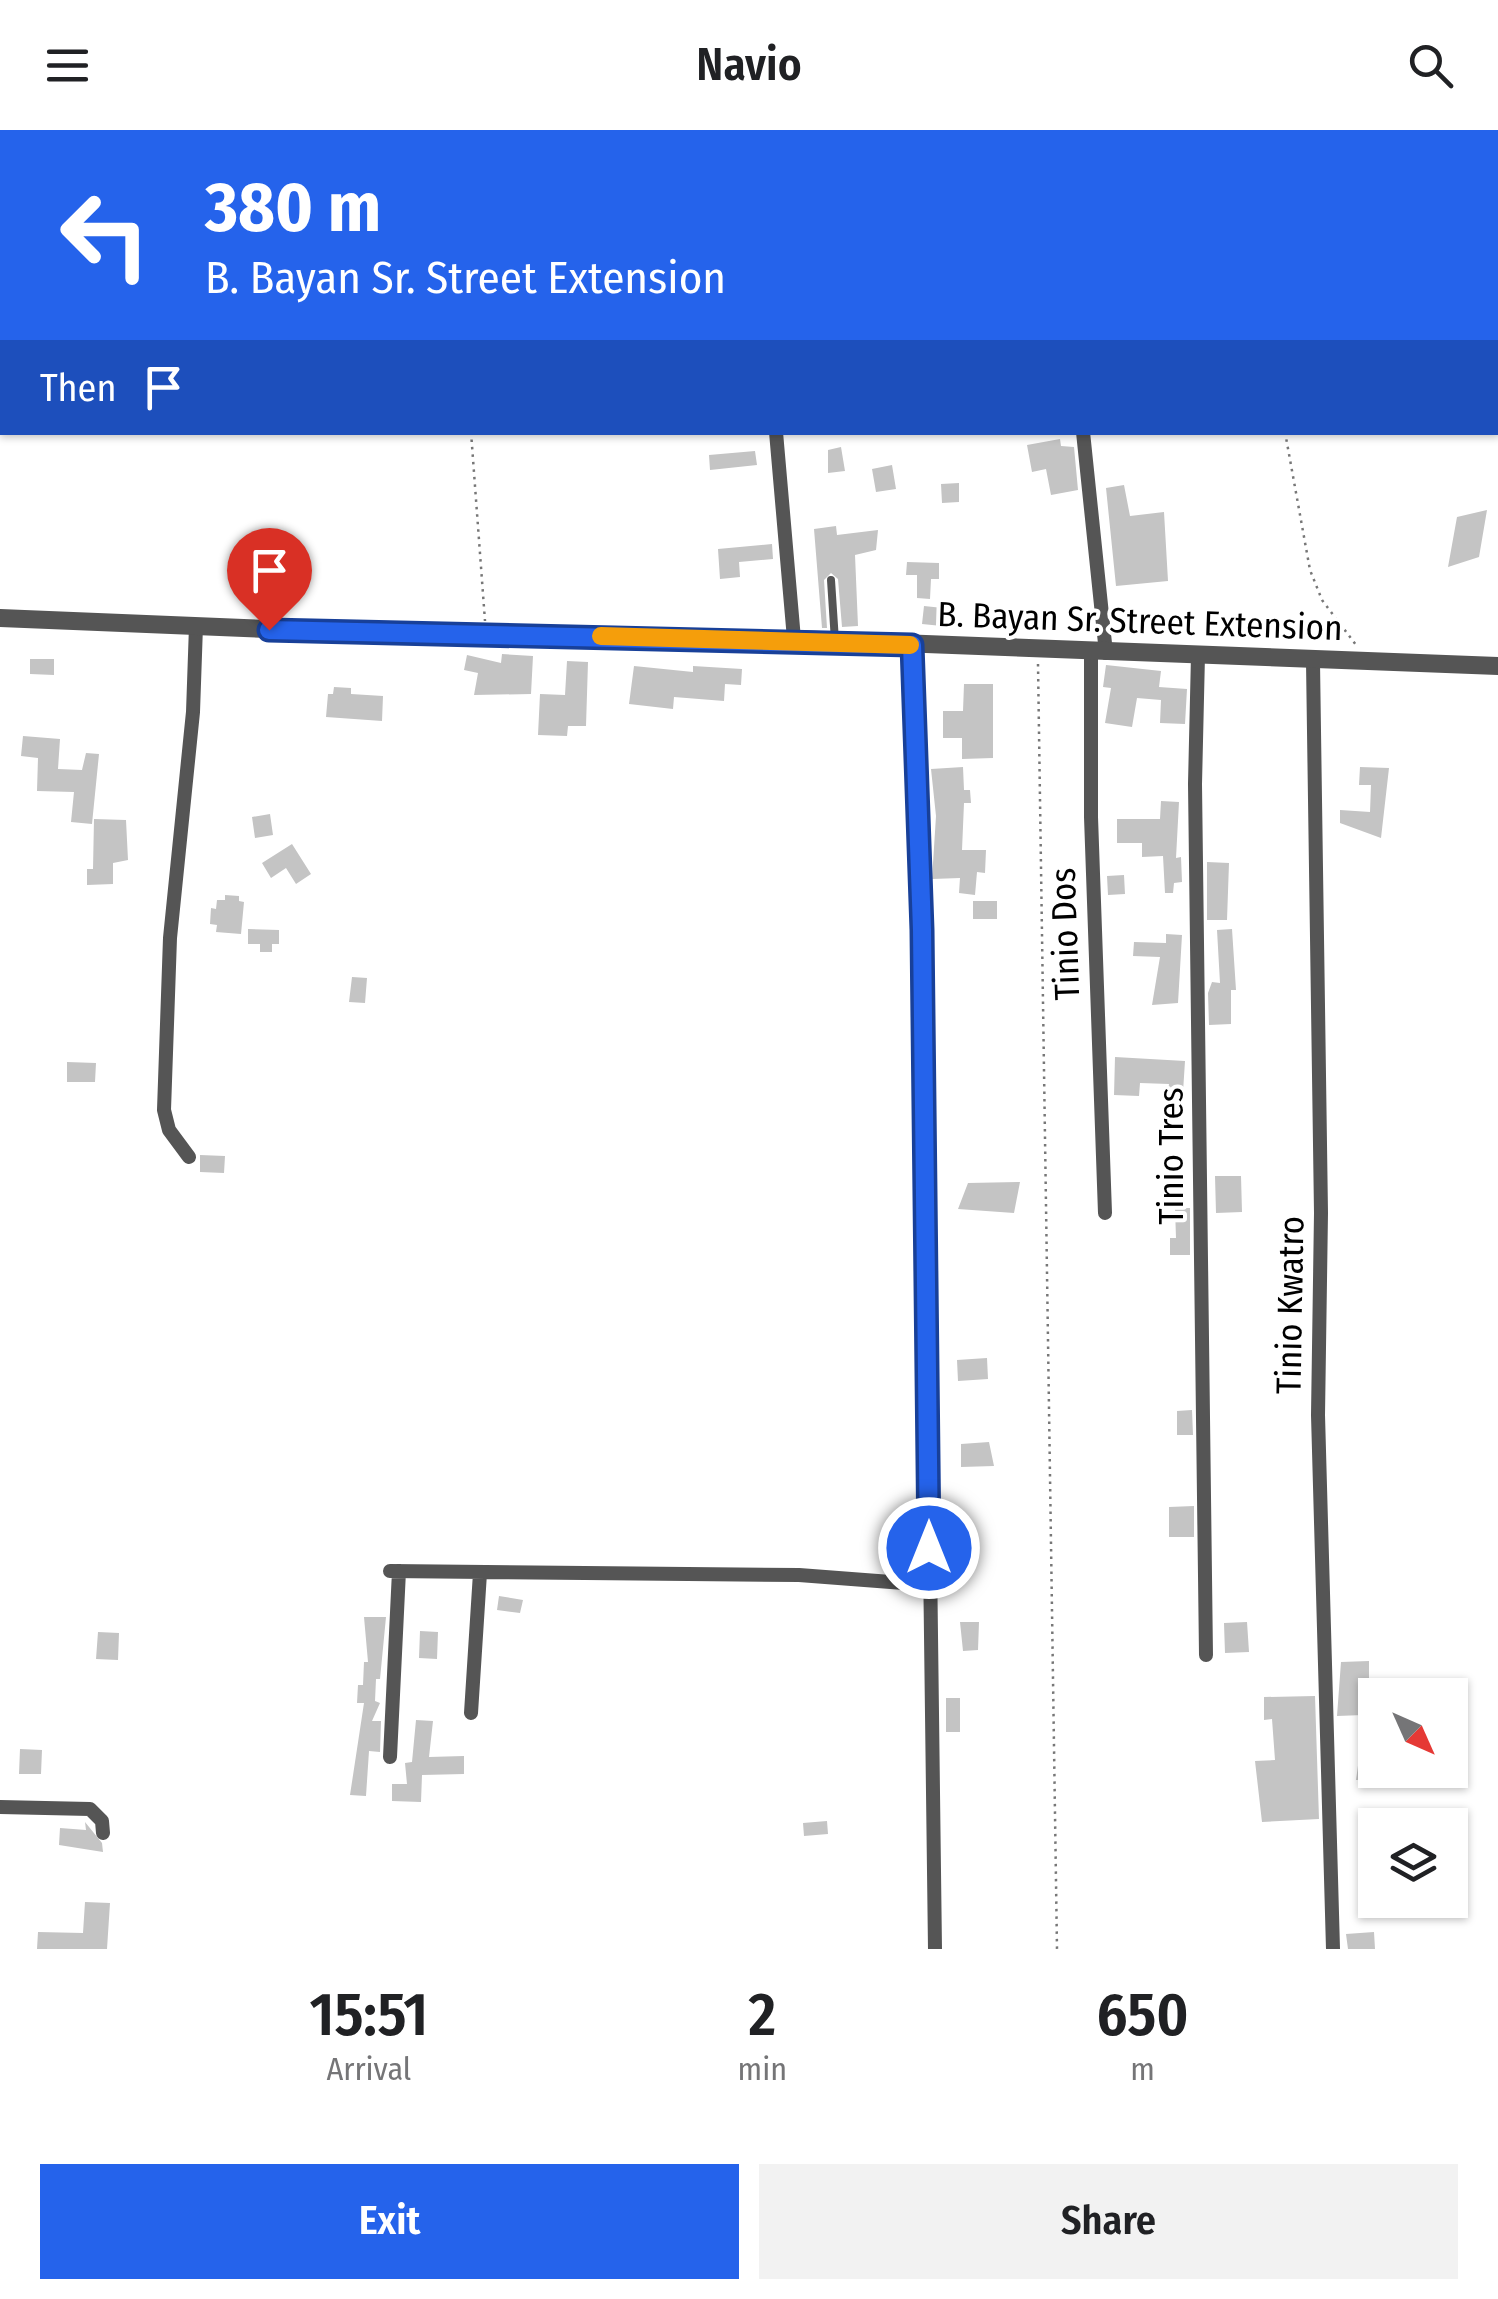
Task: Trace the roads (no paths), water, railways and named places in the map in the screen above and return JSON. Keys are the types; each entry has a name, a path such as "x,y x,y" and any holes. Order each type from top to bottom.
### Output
{"street":[{"path":"776,435 794,639"},
{"name":"Tinio Dos","path":"1084,435 1099,653 1092,818 1105,1213"},
{"name":"B. Bayan Sr. Street Extension","path":"0,618 486,638 794,639 1313,662 1498,666"},
{"path":"189,1157 168,1130 164,1110 170,938 193,712 196,626"},
{"path":"912,645 922,930 935,1949"},
{"name":"Tinio Tres","path":"1198,656 1195,784 1206,1655"},
{"name":"Tinio Kwatro","path":"1313,662 1321,1194 1319,1434 1333,1949"},
{"path":"390,1758 395,1571 799,1575 930,1585"},
{"path":"471,1713 480,1573"},
{"path":"0,1808 90,1809 102,1821 103,1833"}],"lane":[{"path":"831,580 836,641"}]}
